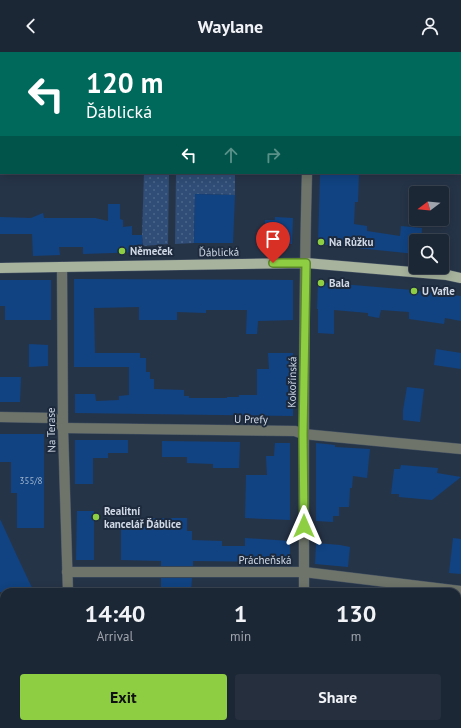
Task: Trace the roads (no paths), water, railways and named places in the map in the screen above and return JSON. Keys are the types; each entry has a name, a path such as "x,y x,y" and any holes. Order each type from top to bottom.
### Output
{"main road":[{"name":"Ďáblická","path":"0,268 306,263 447,275 461,278"}],"street":[{"name":"Kokořínská","path":"304,588 303,434 307,174"},
{"name":"Na Terase","path":"62,267 63,428 68,588"},
{"path":"0,417 54,418 63,428"},
{"name":"U Prefy","path":"63,428 295,431 303,434 461,449"},
{"name":"Prácheňská","path":"67,572 304,572 436,588"}],"place":[{"name":"Na Růžku","path":"321,242"},
{"name":"Němeček","path":"122,251"},
{"name":"Bala","path":"321,283"},
{"name":"U Vafle","path":"414,291"},
{"name":"Realitní kancelář Ďáblice","path":"96,517"}]}
